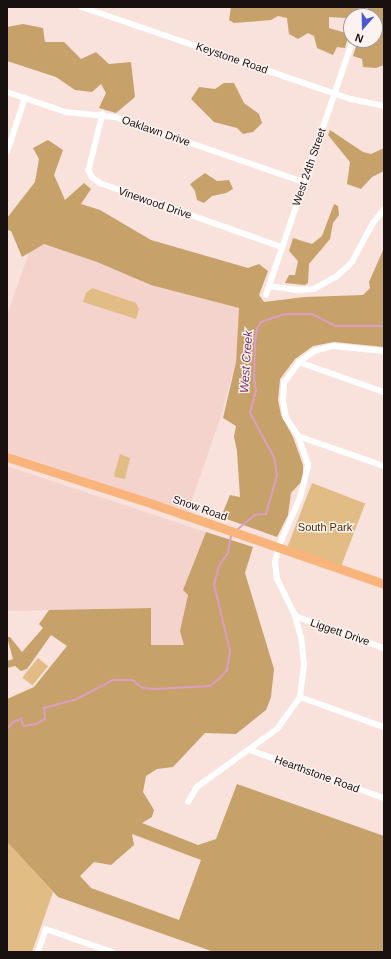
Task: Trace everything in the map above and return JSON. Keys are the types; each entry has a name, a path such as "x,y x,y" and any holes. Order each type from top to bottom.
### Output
{"main road":[{"name":"Snow Road","path":"7,457 210,524 384,584"}],"street":[{"name":"Keystone Road","path":"82,7 335,93 384,106"},
{"name":"West 24th Street","path":"266,295 350,48"},
{"name":"Oaklawn Drive","path":"7,92 66,112 103,114 304,182"},
{"path":"7,152 25,98"},
{"name":"Vinewood Drive","path":"103,114 89,170 92,177 100,183 282,247"},
{"path":"269,286 296,290 314,289 336,277 352,262 373,222 384,210"},
{"path":"188,802 197,787 250,750 277,728 300,697 304,665 295,616 277,579 278,548 306,481 308,465 298,436 286,418 283,401 284,383 299,362 315,351 333,346 384,351"},
{"path":"299,362 384,392"},
{"path":"298,436 384,466"},
{"name":"Liggett Drive","path":"295,616 384,648"},
{"path":"300,697 384,727"},
{"name":"Hearthstone Road","path":"250,750 384,798"},
{"path":"38,952 46,929 112,952"}],"shaded area":[{"path":"231,7 359,7 343,8 343,18 329,17 329,28 343,32 343,48 337,47 333,55 317,48 314,36 308,33 298,39 289,34 287,18 278,16 271,20 234,23 229,20"},
{"path":"384,7 384,65 376,68 363,67 362,59 353,56 356,48 383,48 383,8 368,8"},
{"path":"23,24 43,28 45,42 64,42 81,59 96,52 109,64 131,62 135,97 116,113 99,108 106,93 101,84 92,92 75,90 56,77 7,61 7,27"},
{"path":"224,83 234,83 244,103 259,114 262,123 253,132 243,134 237,128 214,122 191,99 199,87 215,89"},
{"path":"330,130 363,152 371,154 384,148 384,171 372,177 361,189 347,184 350,162 328,135"},
{"path":"48,140 63,150 54,175 65,200 84,183 91,189 81,204 100,210 151,240 248,268 259,264 268,271 259,295 264,302 304,297 363,295 370,288 369,282 384,248 384,347 334,342 313,346 295,359 280,379 278,400 281,415 293,437 303,465 303,480 291,493 288,515 277,537 221,517 230,495 240,497 237,451 234,437 236,426 223,418 236,362 239,308 151,285 97,262 44,244 22,257 11,231 7,230 7,218 35,182 39,159 33,148"},
{"path":"205,173 217,181 229,180 233,189 226,193 212,196 204,203 197,200 195,191 190,184"},
{"path":"334,204 338,206 339,215 333,223 330,239 309,264 308,283 305,285 285,283 289,275 295,275 298,261 289,251 293,238 312,244 322,236"},
{"path":"34,239 240,307 236,361 221,416 188,511 7,452 7,315"},
{"path":"7,466 211,534 184,645 151,645 151,608 7,611"},
{"path":"206,532 253,547 245,573 274,669 271,697 266,710 236,734 205,733 173,767 157,769 146,776 143,792 154,810 152,817 142,823 198,845 216,839 237,784 384,836 384,952 214,952 58,897 7,842 7,699 34,687 67,646 51,635 27,669 21,671 15,666 7,668 7,661 13,659 7,637 10,637 22,652 43,628 39,624 49,610 151,608 151,645 184,645 180,631 188,595 183,590","holes":["132,834 201,860 179,920 91,888 80,876 94,862 111,865 134,845"]}],"green space":[{"path":"92,288 136,303 139,309 136,319 83,302 86,293"},
{"path":"120,454 130,458 125,479 115,477 114,475"},
{"name":"South Park","path":"312,483 365,503 341,567 288,546"},
{"path":"38,658 48,666 32,686 22,677"},
{"path":"7,842 53,892 32,952 7,952"}],"waterway":[{"name":"West Creek","path":"237,530 255,515 266,514 277,476 274,458 250,413 256,391 254,378 255,343 257,329 261,322 286,314 312,314 336,326 384,326"},
{"name":"West Creek","path":"7,729 13,722 21,719 24,726 36,724 45,719 44,708 77,699 113,680 133,680 143,688 155,689 210,686 219,679 227,670 230,651 214,585 219,566 228,553 231,536"}]}
